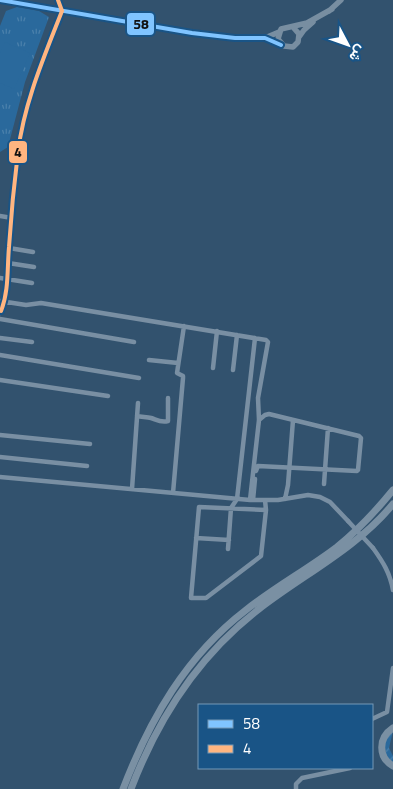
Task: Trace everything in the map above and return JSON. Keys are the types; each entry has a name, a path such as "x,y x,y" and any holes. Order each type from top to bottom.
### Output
{"highway":[{"path":"123,789 151,724 172,690 194,661 245,610 319,560 350,535 372,515 393,490"},
{"path":"130,789 147,749 164,718 189,679 214,650 230,633 260,608 358,540 393,504"},
{"path":"393,728 386,734 381,746 383,755 393,766"}],"main road":[{"path":"1,0 192,33 235,38 265,38 280,32 287,26 293,27 307,23 332,9"},
{"path":"265,38 287,47 293,46 309,26 341,0"},
{"path":"293,27 298,31 299,37"},
{"path":"280,32 278,39 281,45"}],"street":[{"path":"0,7 1,0"},
{"path":"0,313 8,279 18,151 23,122 33,86 62,11 58,0"},
{"path":"0,216 12,218"},
{"path":"9,248 32,252"},
{"path":"8,263 34,267"},
{"path":"0,278 32,283"},
{"path":"2,302 26,305 41,303 217,331 268,342 258,398 259,420 252,500"},
{"path":"0,319 134,342"},
{"path":"173,493 184,378 182,375 177,374 184,326"},
{"path":"213,368 217,331"},
{"path":"233,370 238,335"},
{"path":"0,338 32,342"},
{"path":"228,549 231,508 237,498 255,338"},
{"path":"0,355 139,378"},
{"path":"149,360 178,364"},
{"path":"0,380 108,396"},
{"path":"137,416 152,418 155,421 168,421 168,398"},
{"path":"132,489 138,404"},
{"path":"252,500 256,466 358,471 361,438 270,414 265,415 259,420"},
{"path":"285,499 293,420"},
{"path":"324,484 328,428"},
{"path":"0,435 90,444"},
{"path":"0,457 87,466"},
{"path":"0,477 252,500 278,500 308,495 320,497 330,502 373,548 385,564 391,577 393,590"},
{"path":"278,500 287,487"},
{"path":"265,500 266,510 261,556 204,598 191,597 199,507 266,510"},
{"path":"196,538 229,540"},
{"path":"373,719 387,712 393,668"},
{"path":"296,789 296,784 302,778 345,769"}],"green space":[{"path":"17,7 39,11 49,17 25,82 8,147 0,152 0,26 6,11"},
{"path":"5,42 30,53 14,89 0,83 0,53"},
{"path":"393,731 389,748 393,756 393,764 386,755 384,742"}],"transit line":[{"name":"58","path":"0,0 192,33 235,38 265,38 281,45"},
{"name":"4","path":"1,311 7,288 13,200 21,134 30,98 62,11 58,0"}]}
